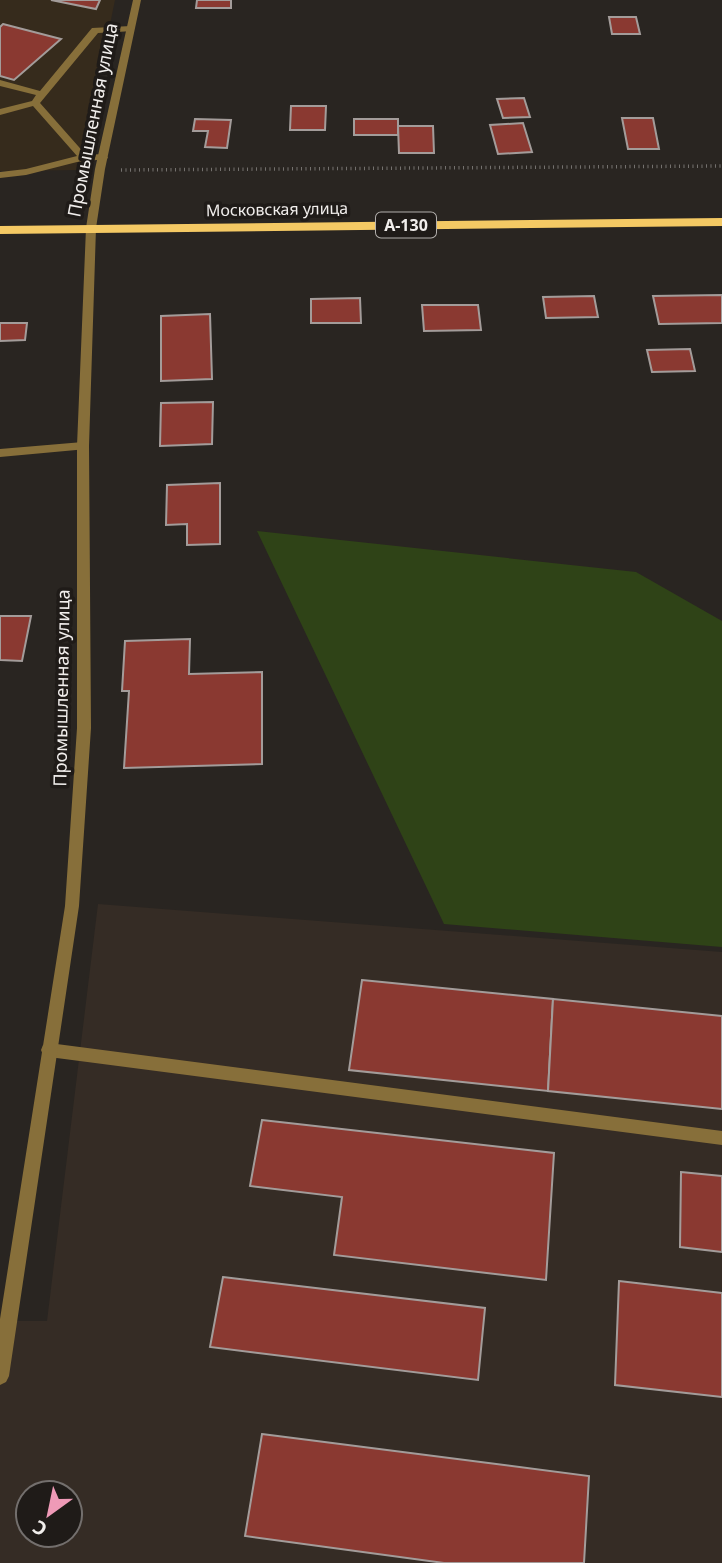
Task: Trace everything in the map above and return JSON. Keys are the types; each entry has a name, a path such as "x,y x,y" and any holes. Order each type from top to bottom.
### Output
{"highway":[{"name":"Московская улица","path":"0,230 722,222"}],"street":[{"name":"Промышленная улица","path":"0,1376 72,906 84,729 83,446 91,228 137,0"},
{"path":"0,112 38,99 95,30 131,29"},
{"path":"0,83 38,99 82,156 102,163"},
{"path":"0,175 15,174 82,156"},
{"path":"2,451 83,446"},
{"path":"50,1050 722,1138"}],"path":[{"path":"102,163 722,166"}],"shaded area":[{"path":"0,0 115,0 80,170 0,171"},
{"path":"98,904 722,952 722,1563 0,1563 0,1321 47,1321"}],"green space":[{"path":"257,531 636,572 722,621 722,947 444,924"}],"building":[{"path":"51,0 100,0 96,9"},
{"path":"197,0 231,0 231,8 196,8"},
{"path":"609,17 636,17 640,34 612,34"},
{"path":"3,24 61,39 14,80 0,76 0,27"},
{"path":"524,98 530,117 503,118 497,99"},
{"path":"291,106 326,106 325,130 290,130"},
{"path":"622,118 653,118 659,149 628,149"},
{"path":"195,119 231,120 227,148 205,147 208,131 193,131"},
{"path":"354,119 398,119 398,135 354,135"},
{"path":"523,123 532,152 498,154 490,125"},
{"path":"398,126 433,126 434,153 399,153"},
{"path":"722,295 722,323 659,324 653,296"},
{"path":"594,296 598,317 546,318 543,297"},
{"path":"360,298 361,323 311,323 311,299"},
{"path":"422,305 478,305 481,330 424,331"},
{"path":"210,314 212,379 161,381 161,316"},
{"path":"0,323 27,323 25,340 0,341"},
{"path":"690,349 695,371 652,372 647,350"},
{"path":"213,402 212,444 160,446 161,403"},
{"path":"220,483 220,544 187,545 187,524 166,525 167,485"},
{"path":"0,616 31,616 22,661 0,660"},
{"path":"190,639 189,674 262,672 262,764 124,768 129,691 122,691 125,641"},
{"path":"362,980 553,999 548,1091 349,1070"},
{"path":"553,999 722,1016 722,1109 548,1091"},
{"path":"262,1120 554,1153 546,1280 334,1255 342,1197 250,1186"},
{"path":"681,1172 722,1176 722,1252 680,1247"},
{"path":"223,1277 485,1308 478,1380 210,1347"},
{"path":"619,1281 722,1293 722,1397 615,1385"},
{"path":"262,1434 589,1476 584,1563 444,1563 245,1536"}]}
